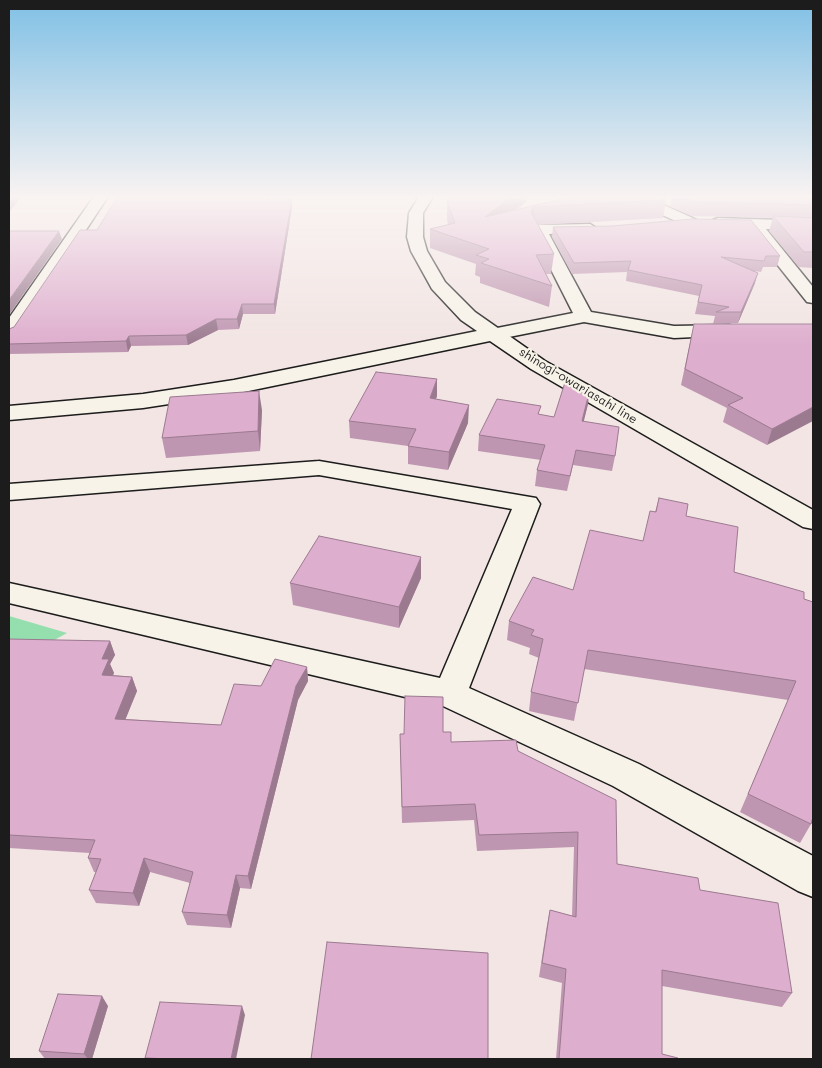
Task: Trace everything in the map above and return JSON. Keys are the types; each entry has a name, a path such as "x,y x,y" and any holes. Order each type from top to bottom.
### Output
{"street":[{"path":"9,332 69,245"},
{"name":"shinogi-owariasahi line","path":"418,245 422,257 438,285 468,316 555,375 813,521"},
{"path":"547,245 584,316"},
{"path":"770,245 813,298"},
{"path":"9,413 143,400 234,387 584,316 674,332 744,331"},
{"path":"9,492 319,468 527,504 450,694"},
{"path":"9,593 450,694 626,775 813,877"}],"green space":[{"path":"9,616 67,633 9,665"}],"building":[{"path":"9,245 49,245 9,300"},
{"path":"70,245 284,245 274,304 242,304 237,319 216,319 186,335 129,336 126,341 9,344 9,329 14,327"},
{"path":"477,245 549,245 554,254 536,255 552,286 481,263 489,259 476,255 489,249"},
{"path":"563,245 771,245 780,256 766,256 764,261 721,257 758,273 741,312 716,312 729,307 698,302 702,285 628,270 631,261 574,263"},
{"path":"798,245 813,245 813,252 804,252"},
{"path":"694,324 813,324 813,407 772,429 728,405 743,398 685,369"},
{"path":"376,372 437,379 430,398 469,405 449,452 408,446 416,429 349,421"},
{"path":"567,376 590,389 582,421 619,427 615,456 576,450 570,476 537,470 545,445 479,435 497,399 541,406 538,414 554,417"},
{"path":"259,391 258,431 162,438 170,397"},
{"path":"659,498 688,504 686,516 738,527 734,572 804,592 804,599 813,602 813,817 811,824 748,794 796,681 588,650 578,703 531,692 543,639 531,635 534,630 509,621 533,577 573,590 590,530 643,541 650,511 656,512"},
{"path":"319,536 421,557 399,607 290,583"},
{"path":"9,639 110,641 102,659 109,659 102,675 132,677 115,719 221,725 234,684 261,686 275,659 307,667 296,686 248,876 236,875 227,915 182,912 193,872 144,858 133,893 89,890 101,859 88,858 95,840 9,835"},
{"path":"405,696 443,697 443,732 451,732 451,742 516,740 518,751 616,800 617,864 698,878 700,890 778,903 792,993 662,970 662,1054 678,1059 559,1059 566,969 542,963 550,910 576,917 578,832 479,835 475,804 402,807 400,734 404,734"},
{"path":"327,942 488,953 488,1059 311,1059"},
{"path":"58,994 102,996 84,1054 39,1051"},
{"path":"160,1002 242,1006 231,1059 145,1058"}]}
